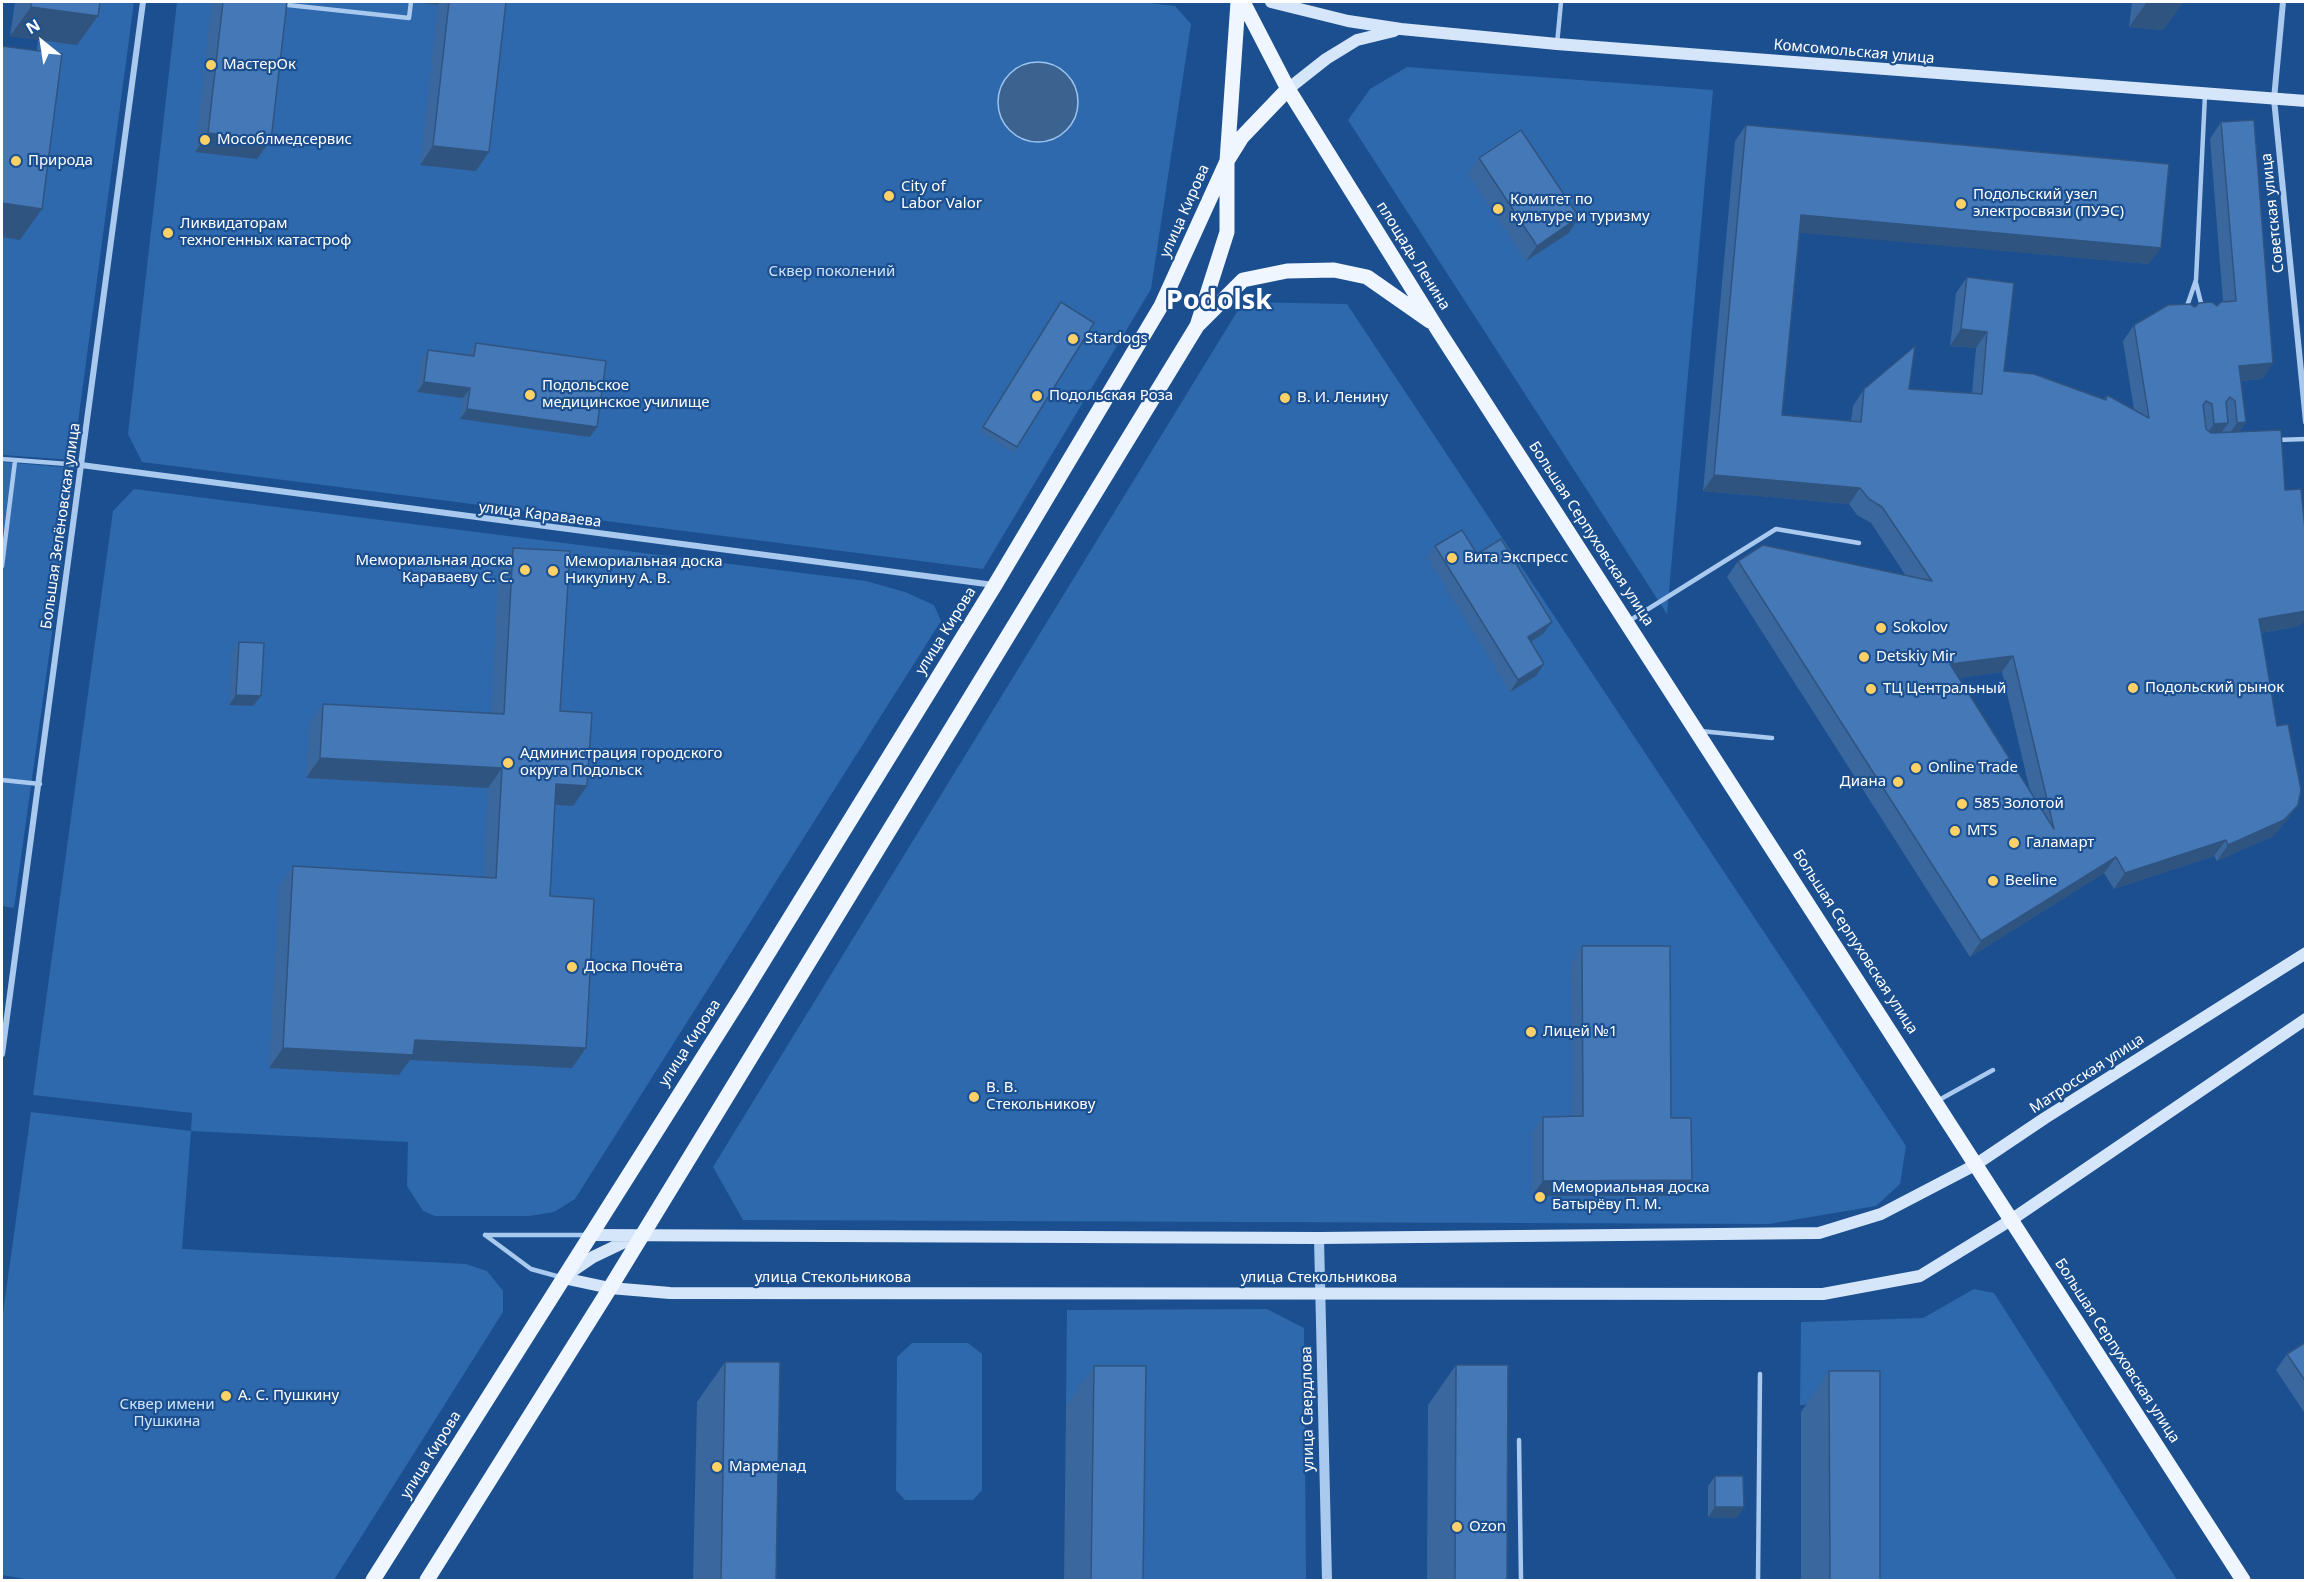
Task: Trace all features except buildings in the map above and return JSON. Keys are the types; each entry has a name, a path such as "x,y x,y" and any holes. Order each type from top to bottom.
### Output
{"main road":[{"path":"1227,161 1238,2"},
{"name":"площадь Ленина","path":"1243,2 1288,89 1434,324"},
{"name":"Комсомольская улица","path":"1271,2 1348,21 1401,29 1557,44 2306,101"},
{"path":"1227,161 1242,137 1288,89 1326,59 1357,40 1401,29"},
{"name":"улица Кирова","path":"428,1581 610,1288 1197,326 1227,232 1227,161"},
{"name":"улица Кирова","path":"373,1581 743,994 995,585 1161,306 1227,161"},
{"name":"площадь Ленина","path":"1197,326 1243,280 1287,271 1334,270 1367,277 1434,324"},
{"name":"Большая Серпуховская улица","path":"1434,324 2243,1581"},
{"name":"Матросская улица","path":"1319,1238 1818,1233 1881,1214 1975,1165 2053,1112 2306,953"},
{"path":"2011,1220 2306,1019"},
{"name":"улица Стекольникова","path":"563,1278 610,1288 670,1293 1822,1294 1920,1276 2011,1220"},
{"path":"563,1278 593,1257 643,1233"},
{"path":"589,1235 643,1233 704,1237 1319,1238"}],"street":[{"name":"Большая Зелёновская улица","path":"2,1054 143,2"},
{"name":"Советская улица","path":"2283,2 2274,99 2306,422"},
{"name":"улица Караваева","path":"81,465 995,585"},
{"name":"улица Свердлова","path":"1319,1238 1327,1581"}],"lane":[{"path":"288,5 409,18 411,2"},
{"path":"1557,44 1561,2"},
{"path":"2183,319 2196,280 2205,95"},
{"path":"2196,280 2205,318"},
{"path":"2275,440 2306,439"},
{"path":"2,459 81,465"},
{"path":"2,566 15,461"},
{"path":"1627,622 1776,529 1859,543"},
{"path":"1696,731 1772,738"},
{"path":"2,780 40,784"},
{"path":"1936,1102 1993,1070"},
{"path":"563,1278 531,1269 485,1235 589,1235"},
{"path":"1758,1581 1760,1374"},
{"path":"1519,1440 1521,1581"}],"green space":[{"path":"83,2 134,2 73,460 2,455 2,237 33,84 38,40"},
{"name":"Сквер поколений","path":"177,2 1141,2 1175,6 1191,24 1151,289 983,569 142,462 128,434"},
{"path":"1407,67 1713,90 1667,614 1348,120 1370,89"},
{"path":"1243,302 1347,304 1906,1146 1900,1184 1876,1206 1769,1224 743,1220 713,1167"},
{"path":"2,462 75,468 14,908 2,906"},
{"path":"134,489 866,581 905,592 934,605 941,621 575,1199 554,1212 529,1216 435,1216 423,1211 407,1186 408,1142 191,1131 192,1113 33,1095 113,511"},
{"name":"Сквер имени Пушкина","path":"31,1112 191,1131 182,1249 466,1264 487,1271 503,1291 503,1312 334,1580 31,1580 2,1575 2,1320"},
{"path":"1974,1289 1994,1293 2177,1580 1860,1580 1858,1403 1800,1405 1801,1322 1923,1318"},
{"path":"1267,1309 1304,1328 1306,1580 1116,1580 1066,1406 1067,1310"},
{"path":"912,1343 968,1343 982,1354 982,1490 973,1500 905,1500 896,1490 897,1357"}],"shaded area":[{"path":"1038,62 1053,65 1066,74 1075,87 1078,102 1075,117 1066,130 1053,139 1038,142 1023,139 1010,130 1001,117 998,102 1001,87 1010,74 1023,65"}],"place":[{"name":"МастерОк","path":"211,65"},
{"name":"Мособлмедсервис","path":"205,140"},
{"name":"Природа","path":"16,161"},
{"name":"City of Labor Valor","path":"889,196"},
{"name":"Подольский узел электросвязи (ПУЭС)","path":"1961,204"},
{"name":"Комитет по культуре и туризму","path":"1498,209"},
{"name":"Ликвидаторам техногенных катастроф","path":"168,233"},
{"name":"Stardogs","path":"1073,339"},
{"name":"Подольское медицинское училище","path":"530,395"},
{"name":"Подольская Роза","path":"1037,396"},
{"name":"В. И. Ленину","path":"1285,398"},
{"name":"Вита Экспресс","path":"1452,558"},
{"name":"Мемориальная доска Караваеву С. С.","path":"525,570"},
{"name":"Мемориальная доска Никулину А. В.","path":"553,571"},
{"name":"Sokolov","path":"1881,628"},
{"name":"Detskiy Mir","path":"1864,657"},
{"name":"Подольский рынок","path":"2133,688"},
{"name":"ТЦ Центральный","path":"1871,689"},
{"name":"Администрация городского округа Подольск","path":"508,763"},
{"name":"Online Trade","path":"1916,768"},
{"name":"Диана","path":"1898,782"},
{"name":"585 Золотой","path":"1962,804"},
{"name":"MTS","path":"1955,831"},
{"name":"Галамарт","path":"2014,843"},
{"name":"Beeline","path":"1993,881"},
{"name":"Доска Почёта","path":"572,967"},
{"name":"Лицeй №1","path":"1531,1032"},
{"name":"В. В. Стекольникову","path":"974,1097"},
{"name":"Мемориальная доска Батырёву П. М.","path":"1540,1197"},
{"name":"А. С. Пушкину","path":"226,1396"},
{"name":"Мармелад","path":"717,1467"},
{"name":"Ozon","path":"1457,1527"}],"district":[{"name":"Podolsk","path":"1219,301"}]}
